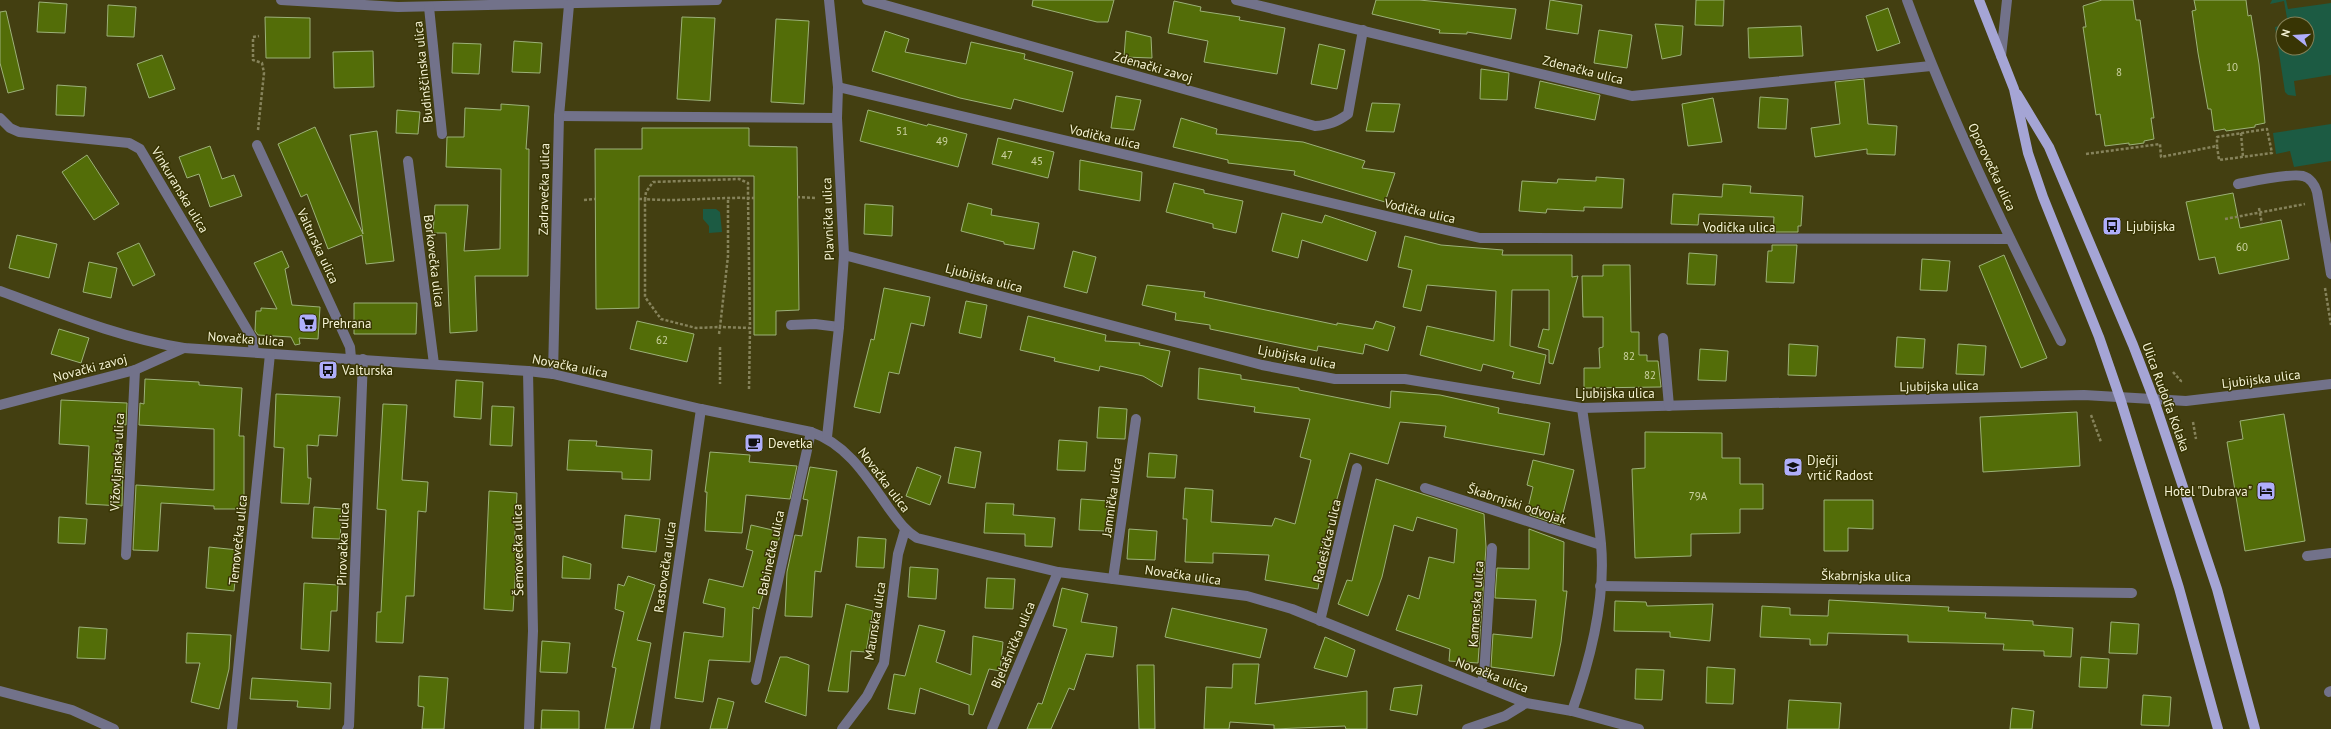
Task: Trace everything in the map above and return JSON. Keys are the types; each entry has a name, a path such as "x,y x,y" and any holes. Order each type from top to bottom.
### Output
{"main road":[{"name":"Ulica Rudolfa Kolaka","path":"1979,0 2014,89 2028,153 2043,197 2099,337 2120,398 2180,588 2218,729"},
{"name":"Ulica Rudolfa Kolaka","path":"2014,89 2035,121 2049,147 2134,345 2154,400 2217,589 2254,729"}],"street":[{"path":"281,0 398,4 429,7 540,2 569,5 717,0"},
{"name":"Plavnička ulica","path":"827,437 839,327 844,255 838,88 829,0"},
{"name":"Zdenački zavoj","path":"867,0 1315,126 1327,126 1339,121 1348,114 1363,30"},
{"name":"Zdenačka ulica","path":"1236,0 1632,96 1931,66"},
{"name":"Oporovečka ulica","path":"1907,0 1931,66 2010,239 2061,341"},
{"name":"Ulica Rudolfa Kolaka","path":"2002,56 2007,0"},
{"name":"Zadravečka ulica","path":"553,374 559,116 569,5"},
{"name":"Budinščinska ulica","path":"429,7 442,134"},
{"name":"Vodička ulica","path":"838,88 1480,238 2010,239"},
{"path":"559,116 838,118"},
{"name":"Vinkuranska ulica","path":"0,118 10,128 19,132 129,143 140,149 252,338 254,352"},
{"name":"Valturska ulica","path":"257,145 350,347 351,358"},
{"name":"Borkovečka ulica","path":"408,161 434,364"},
{"path":"2238,184 2296,176 2307,178 2312,182 2317,192 2331,274"},
{"name":"Ljubijska ulica","path":"844,255 1262,364 1335,379 1405,379 1582,408 2084,395 2186,401 2331,384"},
{"name":"Novačka ulica","path":"0,291 137,339 184,348 351,358 553,374 701,409 811,432 827,437 844,450 861,468 905,530 917,538 1058,572 1248,596 1292,609 1526,703 1572,711 1639,729"},
{"path":"791,325 815,324 839,327"},
{"path":"1663,338 1669,406"},
{"name":"Novački zavoj","path":"0,405 135,370 184,348"},
{"name":"Temovečka ulica","path":"232,729 270,354"},
{"name":"Pirovačka ulica","path":"347,729 349,726 363,359"},
{"name":"Vižovljanska ulica","path":"126,555 135,370"},
{"name":"Šemovečka ulica","path":"528,371 533,631 529,729"},
{"path":"1572,711 1593,642 1600,586 1601,545 1582,408"},
{"name":"Rastovačka ulica","path":"655,729 701,409"},
{"name":"Jamnička ulica","path":"1113,579 1136,419"},
{"name":"Babinečka ulica","path":"756,680 811,432"},
{"name":"Radešićka ulica","path":"1320,621 1357,468"},
{"name":"Škabrnjski odvojak","path":"1425,488 1601,545"},
{"name":"Maunska ulica","path":"842,729 868,696 884,663 898,554 905,530"},
{"name":"Kamenska ulica","path":"1480,684 1484,676 1492,548"},
{"path":"2307,556 2331,553"},
{"name":"Bjelašnička ulica","path":"992,729 1058,572"},
{"name":"Škabrnjska ulica","path":"1600,586 2132,593"},
{"path":"0,691 72,710 114,729"},
{"path":"1467,729 1505,716 1526,703"}],"path":[{"path":"257,145 254,141 258,130 264,73 262,63 253,60 253,37 259,36"},
{"path":"2267,129 2272,153 2219,160 2217,137 2241,133 2267,129"},
{"path":"2241,133 2243,157"},
{"path":"2086,154 2160,144 2161,157 2218,146"},
{"path":"749,389 750,328 748,183 739,179 653,182 646,192 645,199 645,297 661,319 696,328 750,328"},
{"path":"720,334 728,256 728,198"},
{"path":"639,199 754,198"},
{"path":"797,198 815,198"},
{"path":"584,200 595,199"},
{"path":"2225,219 2304,203 2310,204"},
{"path":"2260,208 2262,224"},
{"path":"2325,285 2331,325"},
{"path":"720,347 720,384"},
{"path":"2173,372 2181,381 2180,383"},
{"path":"2091,415 2102,442"},
{"path":"2193,422 2196,439"}],"green space":[{"path":"2272,0 2286,0 2288,9 2331,3 2331,75 2294,81 2296,96 2288,95 2285,92 2279,56 2315,56 2315,16 2287,16 2284,1 2270,4"},
{"path":"2331,124 2331,161 2294,167 2290,151 2276,154 2273,133"},
{"path":"703,209 716,209 720,212 722,232 709,233 709,226 703,219"}],"building":[{"path":"1033,0 1114,0 1108,22 1097,22 1032,6"},
{"path":"1376,0 1419,0 1516,9 1511,39 1467,32 1467,34 1439,33 1440,30 1372,14"},
{"path":"1550,0 1582,5 1578,34 1546,29"},
{"path":"1696,0 1724,0 1723,26 1695,25"},
{"path":"2102,0 2133,0 2136,20 2140,20 2154,118 2151,118 2154,139 2144,141 2144,143 2105,146 2100,114 2096,115 2083,27 2086,27 2083,6"},
{"path":"2194,0 2246,0 2248,16 2251,15 2259,64 2265,123 2255,125 2255,127 2214,131 2211,109 2208,109 2198,53 2192,11 2196,10"},
{"path":"1174,1 1201,7 1200,11 1240,17 1239,20 1285,28 1277,74 1204,62 1208,41 1168,33"},
{"path":"39,2 67,4 65,33 37,32"},
{"path":"108,5 136,7 134,37 107,36"},
{"path":"1888,8 1900,43 1877,51 1866,16"},
{"path":"6,11 24,89 8,93 0,63 0,12"},
{"path":"265,17 310,18 310,58 266,58"},
{"path":"682,17 715,18 710,101 677,99"},
{"path":"776,19 809,21 804,104 771,102"},
{"path":"1655,24 1683,26 1681,55 1662,59"},
{"path":"1801,26 1803,56 1749,58 1748,28"},
{"path":"1599,30 1632,35 1627,68 1594,63"},
{"path":"885,31 909,39 905,52 966,64 971,42 1025,54 1024,59 1073,72 1063,112 1014,99 1011,109 960,98 872,71"},
{"path":"1126,31 1151,37 1152,58 1124,57"},
{"path":"514,41 542,43 540,73 512,72"},
{"path":"453,43 481,44 479,74 452,73"},
{"path":"1319,44 1345,50 1337,89 1311,84"},
{"path":"373,51 374,87 334,88 333,52"},
{"path":"162,55 175,89 149,98 137,64"},
{"path":"1481,69 1509,73 1507,100 1480,99"},
{"path":"1864,79 1868,124 1897,126 1895,155 1867,154 1867,149 1815,157 1811,128 1840,124 1835,82"},
{"path":"1540,81 1600,95 1595,120 1535,108"},
{"path":"57,85 86,87 84,116 56,115"},
{"path":"1116,96 1141,100 1134,130 1111,128"},
{"path":"1760,97 1788,99 1786,129 1758,128"},
{"path":"1713,98 1722,142 1688,146 1682,104"},
{"path":"1372,103 1400,104 1394,132 1366,131"},
{"path":"501,104 529,106 526,149 529,149 528,276 475,276 477,331 450,333 446,233 433,233 435,205 468,205 464,251 500,249 501,169 446,167 447,137 464,137 465,108 501,110"},
{"path":"397,110 420,112 418,134 396,133"},
{"path":"868,110 927,126 928,124 967,134 958,167 860,141"},
{"path":"1181,118 1217,129 1216,134 1303,142 1365,161 1362,168 1395,173 1385,202 1294,175 1295,171 1228,163 1228,160 1173,147"},
{"path":"315,127 363,234 350,135 377,131 394,261 366,264 362,235 328,249 307,194 301,197 278,144"},
{"path":"642,128 749,128 749,146 797,147 799,310 776,311 776,335 754,335 754,176 639,176 639,308 596,309 595,149 642,149"},
{"path":"998,138 1054,152 1048,178 992,164"},
{"path":"210,146 222,179 234,175 242,196 210,207 199,174 187,178 179,157"},
{"path":"87,155 119,204 94,220 62,172"},
{"path":"1080,160 1142,172 1140,201 1079,190"},
{"path":"1596,177 1624,179 1622,208 1584,207 1584,211 1547,209 1546,213 1519,211 1522,181 1557,183 1558,179 1596,181"},
{"path":"1174,183 1204,190 1204,193 1243,201 1236,233 1213,228 1213,224 1166,212"},
{"path":"1723,184 1751,186 1750,193 1803,196 1801,226 1798,226 1798,232 1773,232 1774,217 1699,214 1698,225 1671,224 1673,194 1722,197"},
{"path":"2233,193 2240,228 2281,220 2289,259 2219,274 2215,257 2199,260 2186,202"},
{"path":"968,203 992,209 991,215 1039,223 1034,249 1004,244 1004,242 961,231"},
{"path":"865,204 893,206 892,236 864,234"},
{"path":"1282,213 1322,223 1325,215 1376,232 1367,261 1302,240 1298,258 1272,251"},
{"path":"17,235 57,244 49,278 9,268"},
{"path":"1405,236 1441,245 1503,250 1502,255 1572,255 1572,277 1578,276 1553,364 1549,363 1549,350 1538,347 1543,329 1549,330 1549,290 1512,290 1510,346 1546,355 1540,384 1512,378 1514,372 1483,364 1481,371 1420,355 1427,326 1494,341 1496,291 1427,285 1421,311 1403,307 1412,270 1398,267"},
{"path":"139,243 155,275 133,286 117,253"},
{"path":"1772,245 1797,245 1794,283 1766,282 1768,251 1772,251"},
{"path":"282,251 289,267 285,269 292,305 320,307 318,339 299,338 300,344 295,345 291,337 258,335 255,331 256,311 261,311 261,308 277,309 254,263"},
{"path":"1073,251 1096,257 1087,293 1064,287"},
{"path":"1689,253 1717,255 1715,285 1687,284"},
{"path":"2004,255 2047,358 2021,368 1979,266"},
{"path":"1922,259 1950,261 1947,291 1920,290"},
{"path":"89,262 117,268 111,298 83,292"},
{"path":"1603,265 1630,265 1631,332 1639,332 1639,355 1647,355 1647,361 1658,361 1661,387 1584,388 1584,368 1600,368 1599,348 1603,347 1603,317 1583,317 1582,276 1603,276"},
{"path":"1147,285 1205,292 1204,297 1337,325 1337,323 1373,329 1376,321 1395,327 1388,351 1365,344 1363,354 1318,346 1317,351 1210,329 1210,325 1175,320 1176,313 1142,305"},
{"path":"884,288 930,297 924,326 911,323 899,374 889,372 880,413 854,407 871,339 874,340"},
{"path":"966,301 987,305 981,338 959,333"},
{"path":"354,303 417,303 416,334 354,334"},
{"path":"1028,316 1106,335 1105,341 1140,343 1139,345 1170,351 1162,387 1143,376 1100,366 1099,371 1054,361 1055,358 1020,350"},
{"path":"637,321 694,334 687,362 630,349"},
{"path":"59,329 89,338 81,363 51,354"},
{"path":"1897,337 1925,339 1923,368 1895,367"},
{"path":"1789,344 1818,346 1816,376 1788,375"},
{"path":"1958,344 1986,346 1984,375 1956,374"},
{"path":"1700,349 1728,351 1726,381 1698,380"},
{"path":"1199,368 1241,375 1241,379 1299,388 1299,390 1390,408 1391,391 1440,395 1499,408 1498,413 1550,423 1544,455 1444,437 1446,426 1400,422 1388,464 1350,453 1320,559 1323,559 1318,589 1265,580 1269,555 1213,553 1213,563 1185,562 1187,519 1183,519 1185,488 1213,490 1211,522 1272,526 1275,518 1295,524 1311,460 1300,457 1310,419 1254,412 1255,407 1198,399"},
{"path":"145,379 199,382 199,385 242,388 239,436 244,436 244,509 214,509 214,506 161,503 158,551 133,550 136,485 214,490 214,429 139,425 140,403 144,404"},
{"path":"456,380 483,382 481,419 454,417"},
{"path":"276,394 340,397 337,436 319,435 318,446 307,445 308,478 311,478 309,504 281,503 284,448 274,447"},
{"path":"61,400 127,403 126,425 119,424 117,460 123,461 122,506 86,504 89,446 59,444"},
{"path":"383,404 407,405 402,480 428,482 426,512 418,511 414,596 406,596 403,643 376,642 377,612 381,612 386,510 377,509"},
{"path":"492,406 514,407 512,446 490,445"},
{"path":"1099,407 1127,409 1125,439 1097,438"},
{"path":"2077,412 2080,466 1983,472 1980,417"},
{"name":"Hotel \"Dubrava\"","path":"2284,414 2305,541 2245,551 2227,442 2243,439 2240,421"},
{"path":"1645,432 1722,433 1722,458 1740,458 1740,484 1763,484 1763,509 1740,509 1740,533 1691,534 1691,556 1635,558 1632,469 1645,468"},
{"path":"569,440 597,441 596,446 652,450 650,480 622,479 622,472 567,470"},
{"path":"1059,440 1087,442 1085,471 1057,470"},
{"path":"955,447 981,452 975,488 948,483"},
{"path":"710,452 750,455 749,462 797,466 790,499 746,495 742,533 705,531 707,492 705,492"},
{"path":"1149,453 1177,455 1175,478 1147,477"},
{"path":"1533,460 1574,470 1560,525 1530,515 1530,509 1528,508 1533,487 1527,485"},
{"path":"810,467 837,471 821,572 815,571 812,617 785,616 787,572 795,535 802,536 808,500 803,499"},
{"path":"917,467 941,476 930,505 906,496"},
{"path":"1376,479 1484,514 1486,547 1478,663 1449,661 1450,649 1396,630 1408,595 1419,599 1429,557 1454,563 1457,529 1417,517 1413,531 1394,525 1382,577 1368,616 1338,604 1347,580 1352,581"},
{"path":"489,491 517,493 514,551 517,551 513,611 484,609"},
{"path":"1081,499 1108,501 1106,531 1079,530"},
{"path":"1824,500 1873,500 1873,529 1848,528 1848,551 1824,551"},
{"path":"986,503 1014,504 1013,515 1055,518 1052,547 1025,546 1025,534 984,533"},
{"path":"314,507 342,509 340,539 312,538"},
{"path":"625,515 660,519 656,552 622,548"},
{"path":"59,517 87,519 85,544 58,543"},
{"path":"751,525 781,532 759,609 753,607 750,662 709,660 703,702 675,698 684,632 723,637 725,608 703,603 709,579 743,587 753,551 746,549"},
{"path":"1129,529 1157,531 1155,560 1127,559"},
{"path":"1529,529 1564,542 1563,591 1567,591 1561,642 1554,676 1491,667 1493,634 1532,638 1536,600 1495,598 1497,568 1529,569"},
{"path":"858,537 886,539 884,568 856,567"},
{"path":"209,547 238,550 234,591 206,588"},
{"path":"563,556 591,564 590,579 562,578"},
{"path":"910,567 938,569 936,599 908,597"},
{"path":"628,576 655,585 637,640 651,643 633,729 605,729 616,668 612,667 624,612 615,609 618,584 624,586"},
{"path":"987,578 1015,579 1013,609 985,608"},
{"path":"304,583 338,585 337,611 331,611 329,651 301,649"},
{"path":"1062,588 1088,594 1081,622 1117,627 1113,657 1086,654 1074,690 1069,688 1051,729 1027,729 1038,703 1042,704 1067,629 1053,626"},
{"path":"1829,600 1949,607 1948,611 1986,613 1985,618 2033,621 2033,625 2073,628 2071,657 2044,656 2044,651 2003,650 2004,644 1908,642 1908,635 1828,633 1827,645 1810,645 1810,639 1760,637 1762,606 1790,608 1790,615 1828,616"},
{"path":"1615,601 1646,602 1647,606 1713,604 1710,641 1670,637 1670,632 1614,631"},
{"path":"846,604 873,611 866,652 851,651 848,692 828,691"},
{"path":"1172,608 1267,629 1260,658 1165,637"},
{"path":"2111,622 2139,624 2137,654 2109,653"},
{"path":"919,625 945,631 936,662 971,675 973,636 1003,642 1000,671 989,669 973,715 969,714 969,705 920,688 915,714 888,709 894,674 905,676"},
{"path":"79,627 107,629 105,659 77,658"},
{"path":"187,633 231,635 229,669 219,709 191,702 200,663 186,663"},
{"path":"1325,637 1355,650 1347,677 1314,668"},
{"path":"542,641 570,643 567,673 540,672"},
{"path":"780,657 787,657 809,665 806,716 765,702"},
{"path":"2081,657 2109,659 2107,688 2079,687"},
{"path":"1233,664 1259,664 1255,704 1367,691 1367,729 1346,729 1345,726 1274,729 1274,725 1230,722 1229,729 1204,729 1206,687 1232,688"},
{"path":"1137,665 1154,665 1155,729 1139,729"},
{"path":"1707,667 1735,669 1733,704 1706,703"},
{"path":"1636,669 1664,670 1662,700 1635,699"},
{"path":"419,676 448,678 444,729 422,729 424,707 418,706"},
{"path":"252,678 331,683 330,709 297,707 298,701 250,699"},
{"path":"1422,685 1417,715 1390,710 1394,688"},
{"path":"2143,695 2171,697 2169,726 2141,725"},
{"path":"718,698 734,702 727,729 710,729"},
{"path":"1789,700 1841,703 1839,729 1787,729"},
{"path":"2012,708 2034,711 2032,729 2010,729"},
{"path":"542,710 579,711 579,729 541,729"}],"place":[{"name":"Ljubijska","path":"2112,226"},
{"name":"Prehrana","path":"308,323"},
{"name":"Valturska","path":"328,370"},
{"name":"Devetka","path":"754,443"},
{"name":"Dječji vrtić Radost","path":"1793,467"},
{"name":"Hotel \"Dubrava\"","path":"2266,491"}]}
